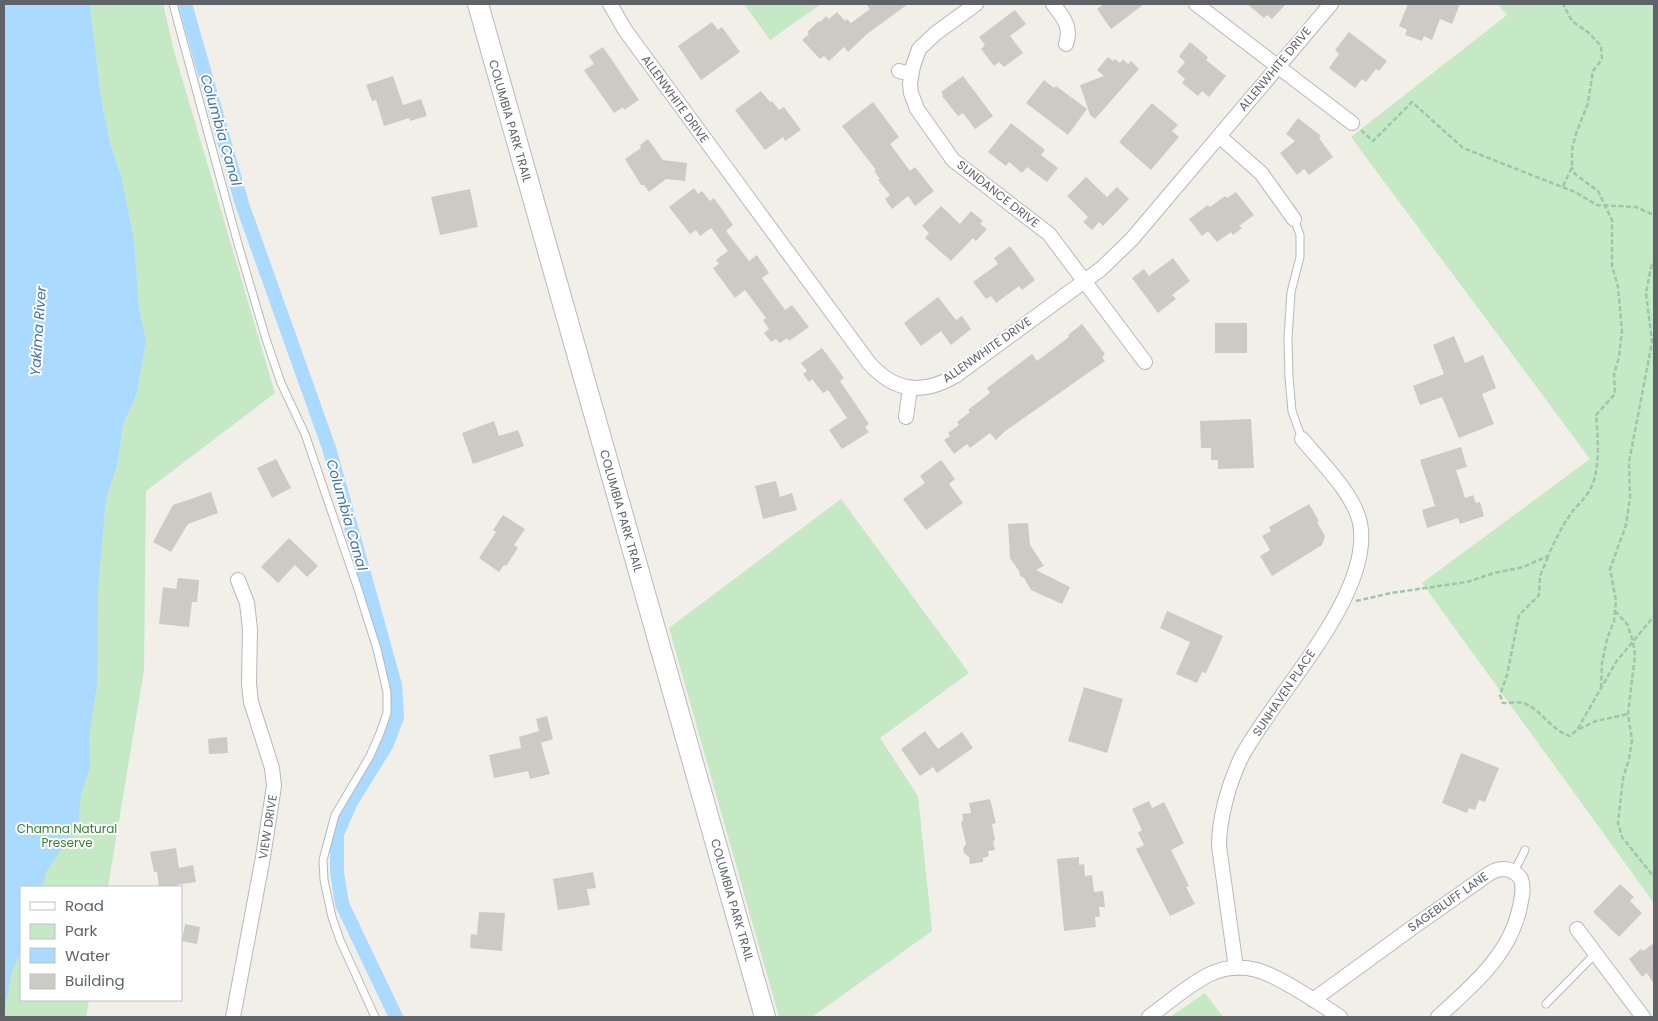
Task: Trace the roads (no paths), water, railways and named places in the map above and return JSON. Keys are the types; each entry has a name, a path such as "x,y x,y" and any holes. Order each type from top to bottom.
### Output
{"main road":[{"name":"COLUMBIA PARK TRAIL","path":"478,4 765,1017"}],"street":[{"name":"ALLENWHITE DRIVE","path":"610,4 625,30 869,363 886,379 910,388 936,385 955,376 1117,255 1331,4"},
{"name":"SUNDANCE DRIVE","path":"976,4 926,41 905,72 917,110 948,153 960,165 1049,234 1145,362"},
{"path":"1053,4 1067,25 1069,36 1066,44"},
{"path":"1196,4 1352,123"},
{"path":"1219,136 1261,173 1294,219"},
{"path":"906,417 910,388"},
{"name":"SUNHAVEN PLACE","path":"1236,968 1219,846 1219,830 1223,810 1241,758 1313,651 1340,605 1352,579 1358,558 1360,523 1349,498 1302,439"},
{"name":"VIEW DRIVE","path":"233,1017 262,866 274,786 272,768 251,702 249,684 250,629 247,603 238,580"},
{"name":"SAGEBLUFF LANE","path":"1313,1000 1416,924 1490,873 1504,868 1514,872"},
{"path":"1438,1017 1479,978 1506,943 1516,919 1523,891 1521,879 1514,872"},
{"path":"1577,929 1643,1017"},
{"path":"1149,1017 1210,974 1236,968 1261,970 1278,978 1340,1017"}],"lane":[{"path":"173,4 238,244 266,339 281,383 305,434 357,586 377,650 387,692 387,713 380,733 370,756 335,815 323,860 324,880 332,918 375,1017"},
{"path":"1294,219 1300,235 1300,257 1291,292 1288,338 1289,377 1292,411 1302,439"},
{"path":"1514,872 1525,850"},
{"path":"1546,1004 1595,954"}],"water":[{"name":"Yakima River","path":"4,4 90,4 101,97 110,143 121,175 134,239 139,307 146,341 137,394 123,424 118,462 106,500 98,588 97,685 89,735 90,769 81,794 78,825 46,872 42,886 20,886 20,954 12,971 4,1013"}],"waterway":[{"name":"Columbia Canal","path":"185,4 242,204 329,448 395,685 397,717 387,744 351,802 337,834 337,872 342,904 396,1017"}],"park label":[{"name":"Chamna Natural Preserve","path":"67,836"}]}
